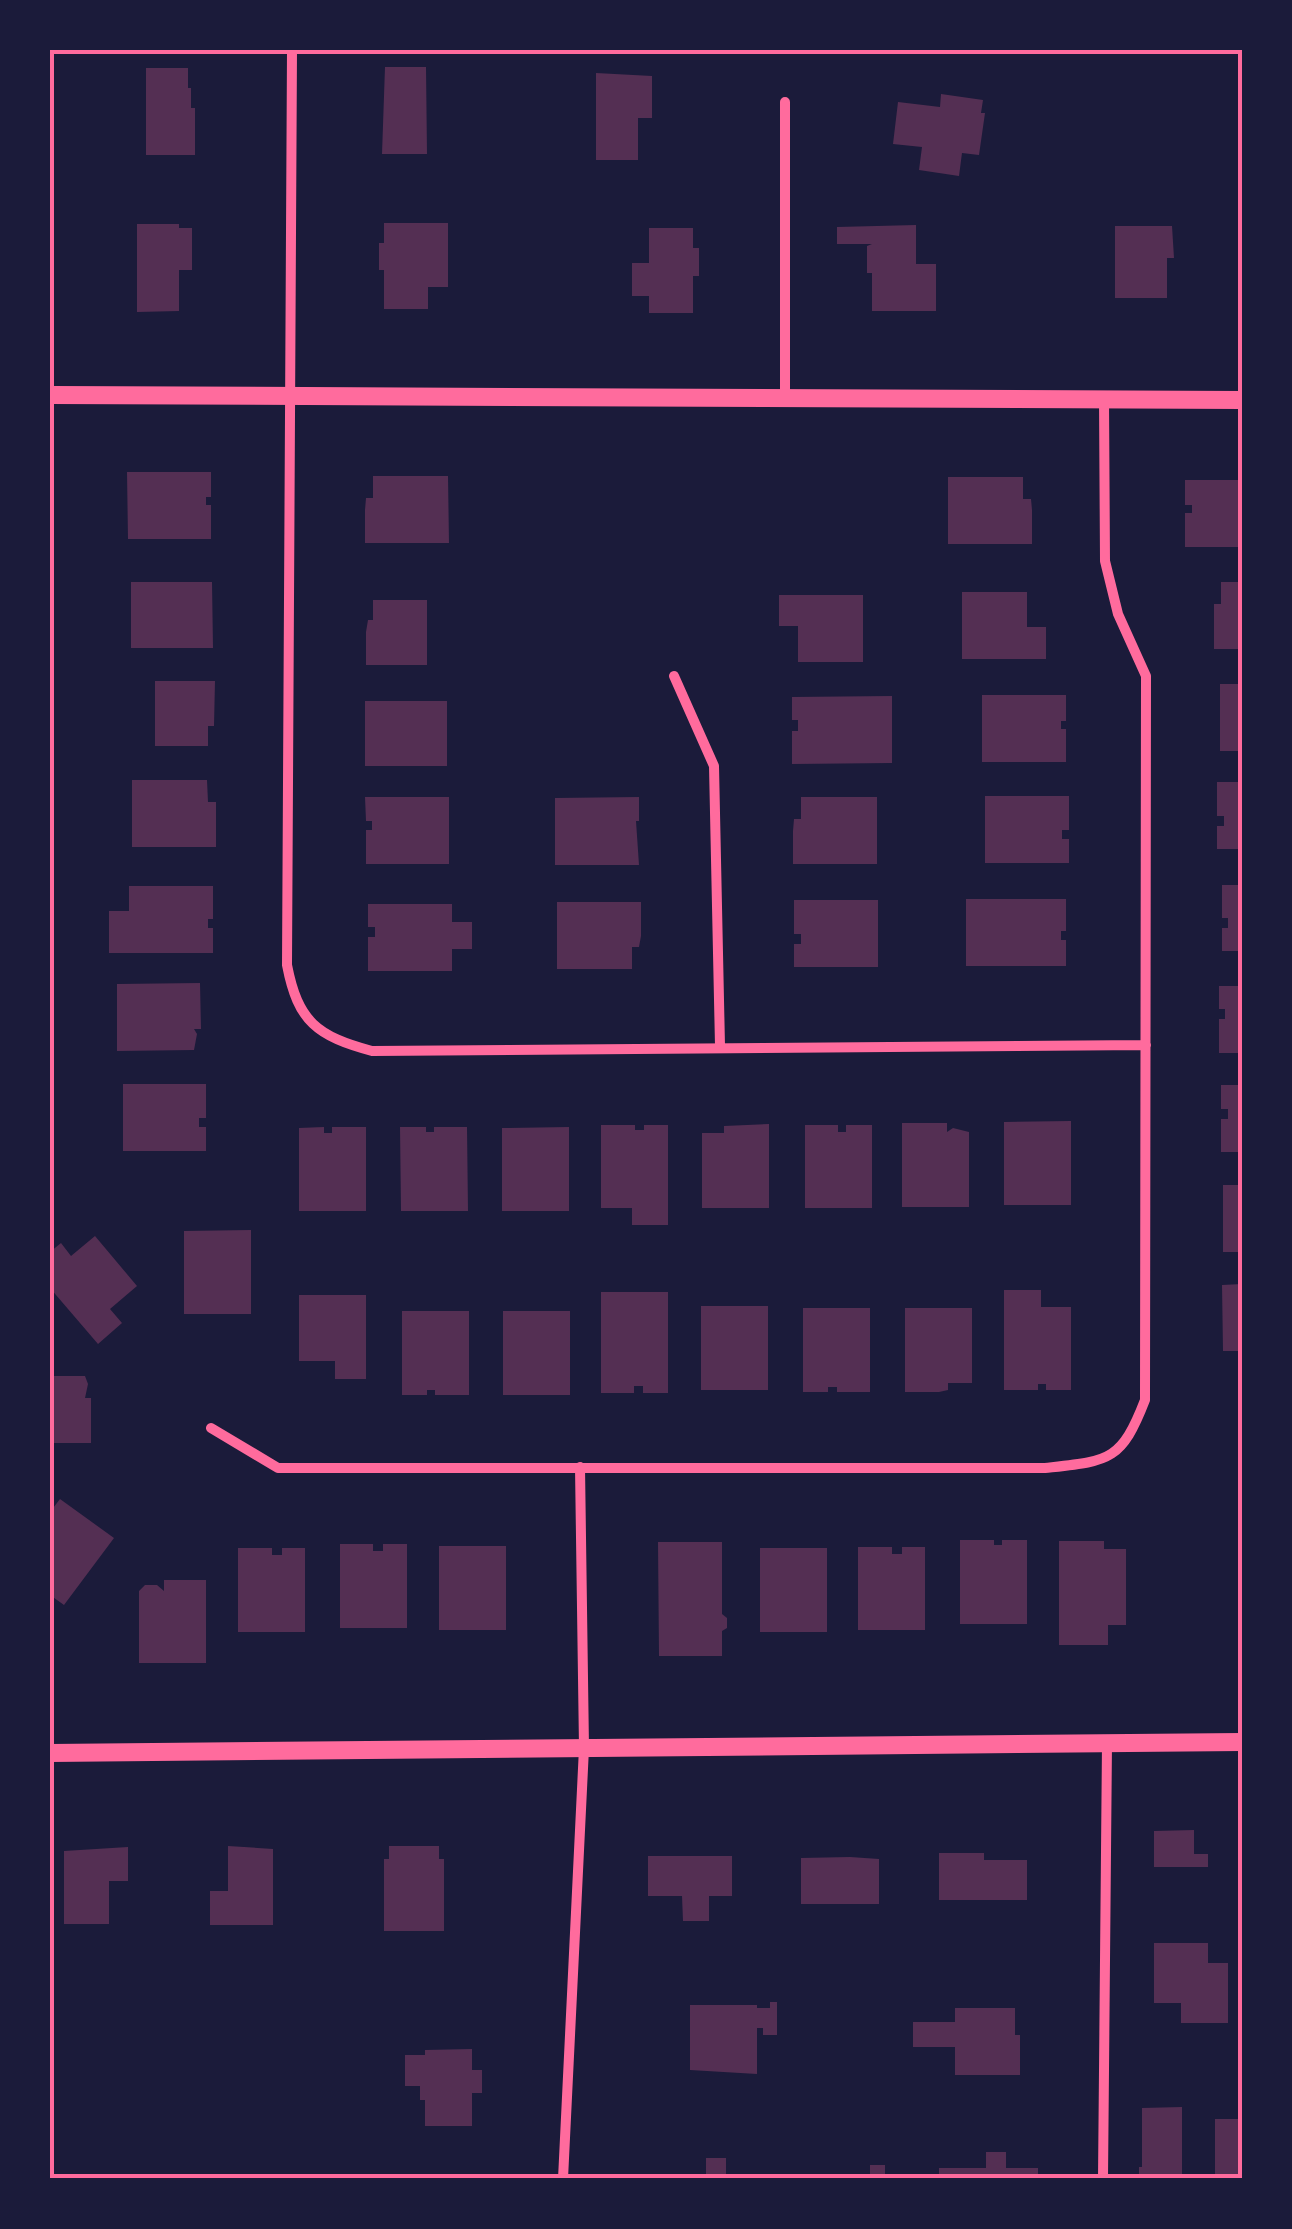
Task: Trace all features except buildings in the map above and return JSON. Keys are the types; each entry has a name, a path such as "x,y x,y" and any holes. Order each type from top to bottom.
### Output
{"street":[{"path":"292,50 287,965 294,1000 311,1022 340,1042 372,1051 1146,1045"},
{"path":"785,102 785,396"},
{"path":"50,395 1242,400"},
{"path":"211,1428 278,1468 1044,1468 1084,1464 1119,1451 1133,1431 1145,1400 1146,676 1118,614 1105,561 1104,399"},
{"path":"674,676 714,766 720,1046"},
{"path":"563,2179 584,1748 580,1467"},
{"path":"50,1753 1242,1742"},
{"path":"1103,2179 1107,1743"}]}
